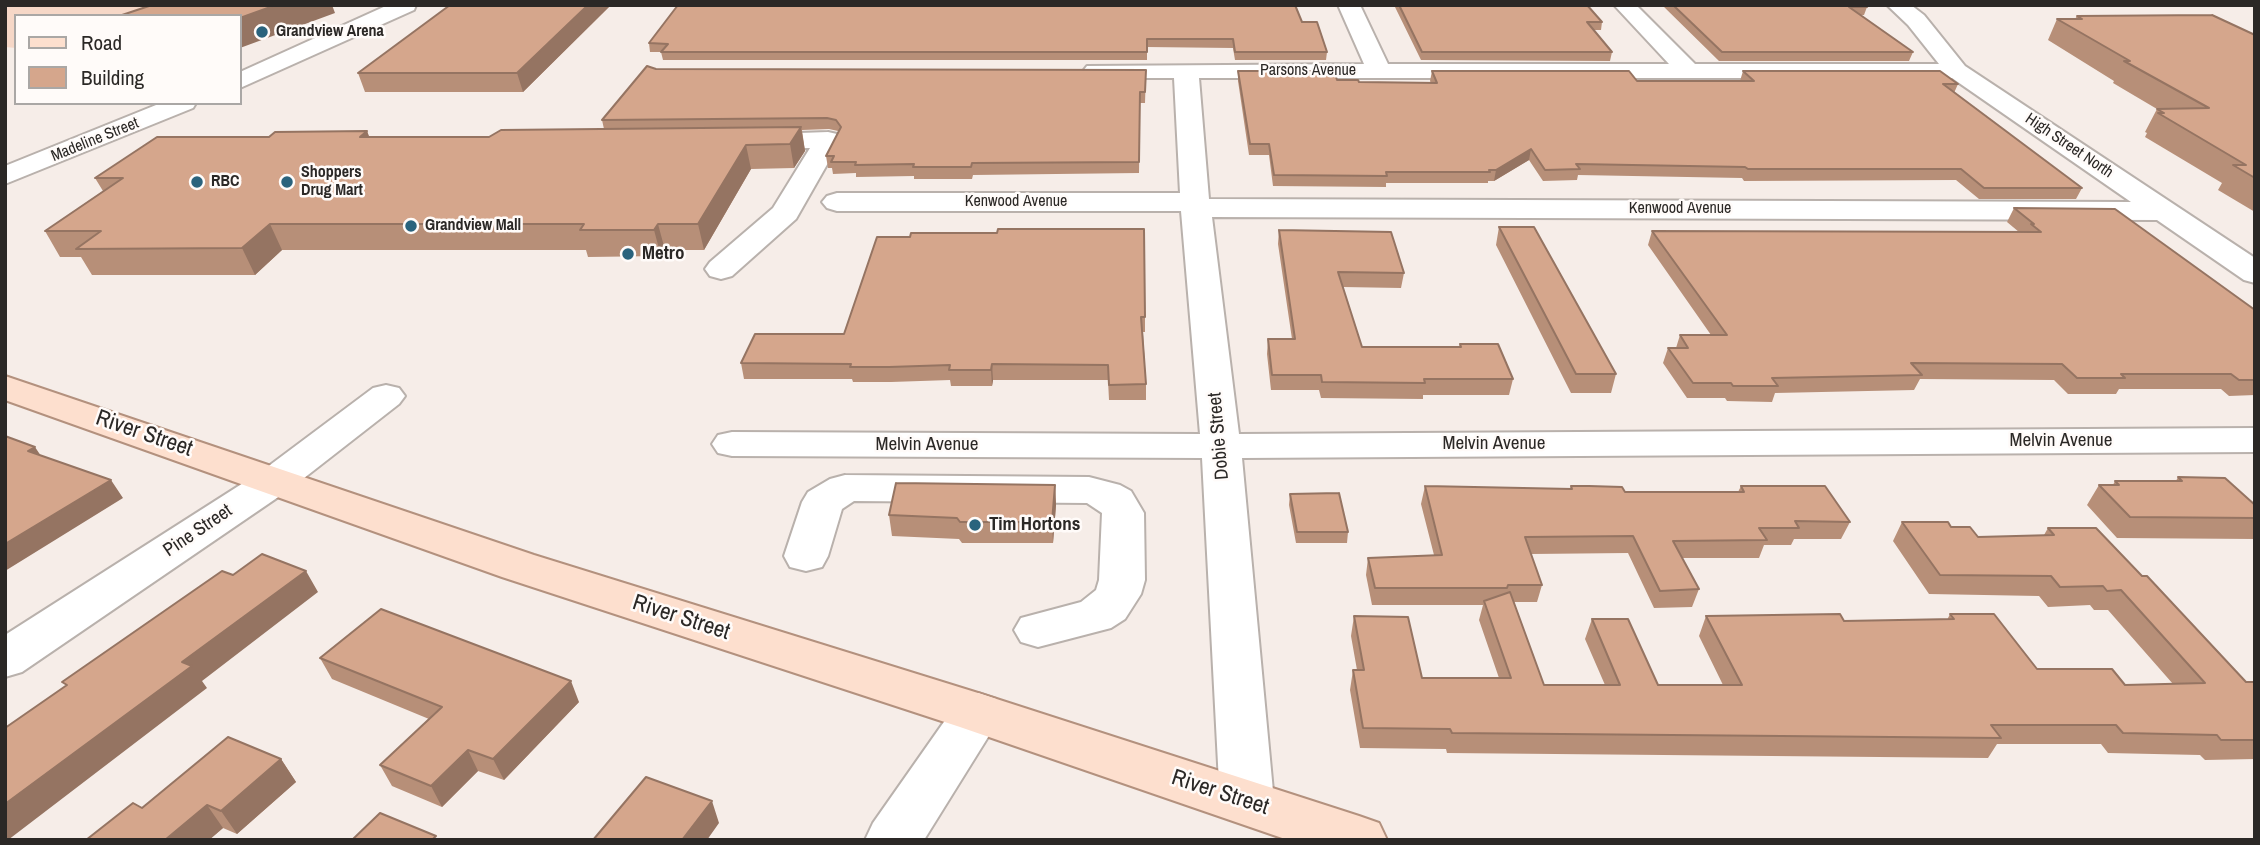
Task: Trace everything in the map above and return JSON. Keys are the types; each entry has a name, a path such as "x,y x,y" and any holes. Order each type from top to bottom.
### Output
{"main road":[{"name":"River Street","path":"5,387 518,566 978,713 1359,840"}],"street":[{"path":"242,80 406,5"},
{"path":"1349,5 1379,70"},
{"path":"1624,5 1688,70"},
{"name":"High Street North","path":"1897,5 1916,20 1957,71 2255,273"},
{"name":"Parsons Avenue","path":"1075,71 1957,71"},
{"name":"Dobie Street","path":"1186,71 1196,205 1221,446 1247,802"},
{"name":"Madeline Street","path":"5,176 179,105"},
{"path":"721,269 785,213 828,140 731,141"},
{"name":"Kenwood Avenue","path":"836,202 2164,211"},
{"name":"Pine Street","path":"5,659 276,480 386,397"},
{"name":"Melvin Avenue","path":"732,444 1221,446 2255,440"},
{"path":"806,556 823,502 845,488 1089,490 1116,501 1123,513 1122,580 1118,594 1109,607 1094,616 1038,630"},
{"path":"893,840 978,713"}],"shaded area":[{"path":"5,5 192,5 164,14 14,14 14,48 5,47"}],"building":[{"path":"152,5 276,5 242,17 242,14 125,14"},
{"path":"450,5 588,5 517,73 358,73"},
{"path":"678,5 1295,5 1302,22 1317,22 1327,52 1235,52 1233,39 1147,39 1147,52 661,52 668,44 649,43"},
{"path":"1399,5 1587,5 1602,22 1587,22 1612,52 1422,52"},
{"path":"1673,5 1865,5 1867,7 1849,7 1913,52 1722,52"},
{"path":"2212,15 2255,35 2255,178 2233,165 2246,165 2158,113 2164,113 2157,109 2209,108 2124,61 2130,61 2057,19 2082,19 2077,16"},
{"path":"647,66 656,69 1146,70 1145,92 1140,92 1139,162 972,163 971,167 855,165 856,162 831,162 834,156 826,156 841,127 836,120 827,118 602,120"},
{"path":"1238,71 1334,71 1337,80 1437,83 1432,71 1629,71 1637,81 1754,81 1743,71 1940,71 1958,84 1943,84 2082,188 1984,188 1961,169 1748,169 1576,164 1580,169 1545,170 1531,149 1496,170 1489,170 1490,172 1386,172 1387,176 1274,175 1269,144 1250,144"},
{"name":"Grandview Mall","path":"801,127 790,144 746,145 698,224 658,224 654,230 580,230 584,224 270,224 242,248 76,249 101,231 45,231 123,178 95,178 157,137 269,137 275,132 367,131 360,137 489,137 501,130"},
{"path":"2014,208 2115,209 2255,310 2255,380 2239,380 2231,374 2121,374 2125,378 2077,378 2062,364 1911,363 1922,375 1772,378 1778,386 1733,386 1731,383 1693,383 1668,348 1688,348 1680,335 1727,335 1652,231 2041,232"},
{"path":"1499,227 1534,227 1616,374 1576,374"},
{"path":"998,229 1144,229 1145,317 1141,317 1146,384 1109,385 1108,365 992,364 991,370 949,370 950,365 850,367 851,364 741,363 755,334 844,334 877,237 910,237 911,233 997,233"},
{"path":"1279,230 1391,232 1404,273 1338,272 1362,347 1461,347 1460,344 1498,344 1513,379 1424,379 1425,383 1322,382 1321,375 1272,375 1268,339 1295,339"},
{"path":"5,436 35,447 28,451 111,480 5,544"},
{"path":"2178,477 2225,478 2255,505 2255,518 2130,517 2099,485 2119,485 2115,481 2182,481"},
{"path":"896,483 1055,485 1052,522 960,522 957,518 889,515"},
{"path":"1425,486 1572,489 1571,486 1589,486 1622,487 1625,492 1744,492 1741,486 1825,486 1850,522 1795,521 1799,528 1759,528 1767,540 1673,541 1699,589 1660,591 1633,536 1525,537 1542,585 1508,585 1507,588 1375,588 1368,558 1442,555"},
{"path":"1339,493 1348,532 1297,532 1290,494"},
{"path":"1902,522 1948,522 1951,527 1970,527 1978,537 2054,535 2048,528 2096,528 2142,576 2147,576 2246,682 2255,682 2255,740 2221,740 2217,735 2123,733 2116,725 1991,725 2001,738 1452,733 1450,729 1363,728 1353,670 1364,670 1354,616 1408,617 1422,678 1511,678 1484,601 1510,592 1544,685 1620,685 1592,619 1628,619 1658,685 1742,685 1706,616 1840,614 1844,621 1954,619 1950,614 1994,614 2037,669 2112,669 2125,685 2205,683 2121,590 2107,591 2103,586 2060,587 2051,576 1940,575"},
{"path":"262,554 306,571 182,662 192,666 5,804 5,728 67,685 62,682 222,571 233,575"},
{"path":"381,609 571,681 493,759 468,750 431,786 380,765 442,707 320,658"},
{"path":"228,737 281,759 221,811 207,805 165,840 86,840 133,803 142,808"},
{"path":"646,777 712,801 682,840 593,840"},
{"path":"380,813 436,836 432,840 352,840"}],"place":[{"name":"Grandview Arena","path":"262,32"},
{"name":"RBC","path":"197,182"},
{"name":"Shoppers Drug Mart","path":"287,182"},
{"name":"Grandview Mall","path":"411,226"},
{"name":"Metro","path":"628,254"},
{"name":"Tim Hortons","path":"975,525"}]}
